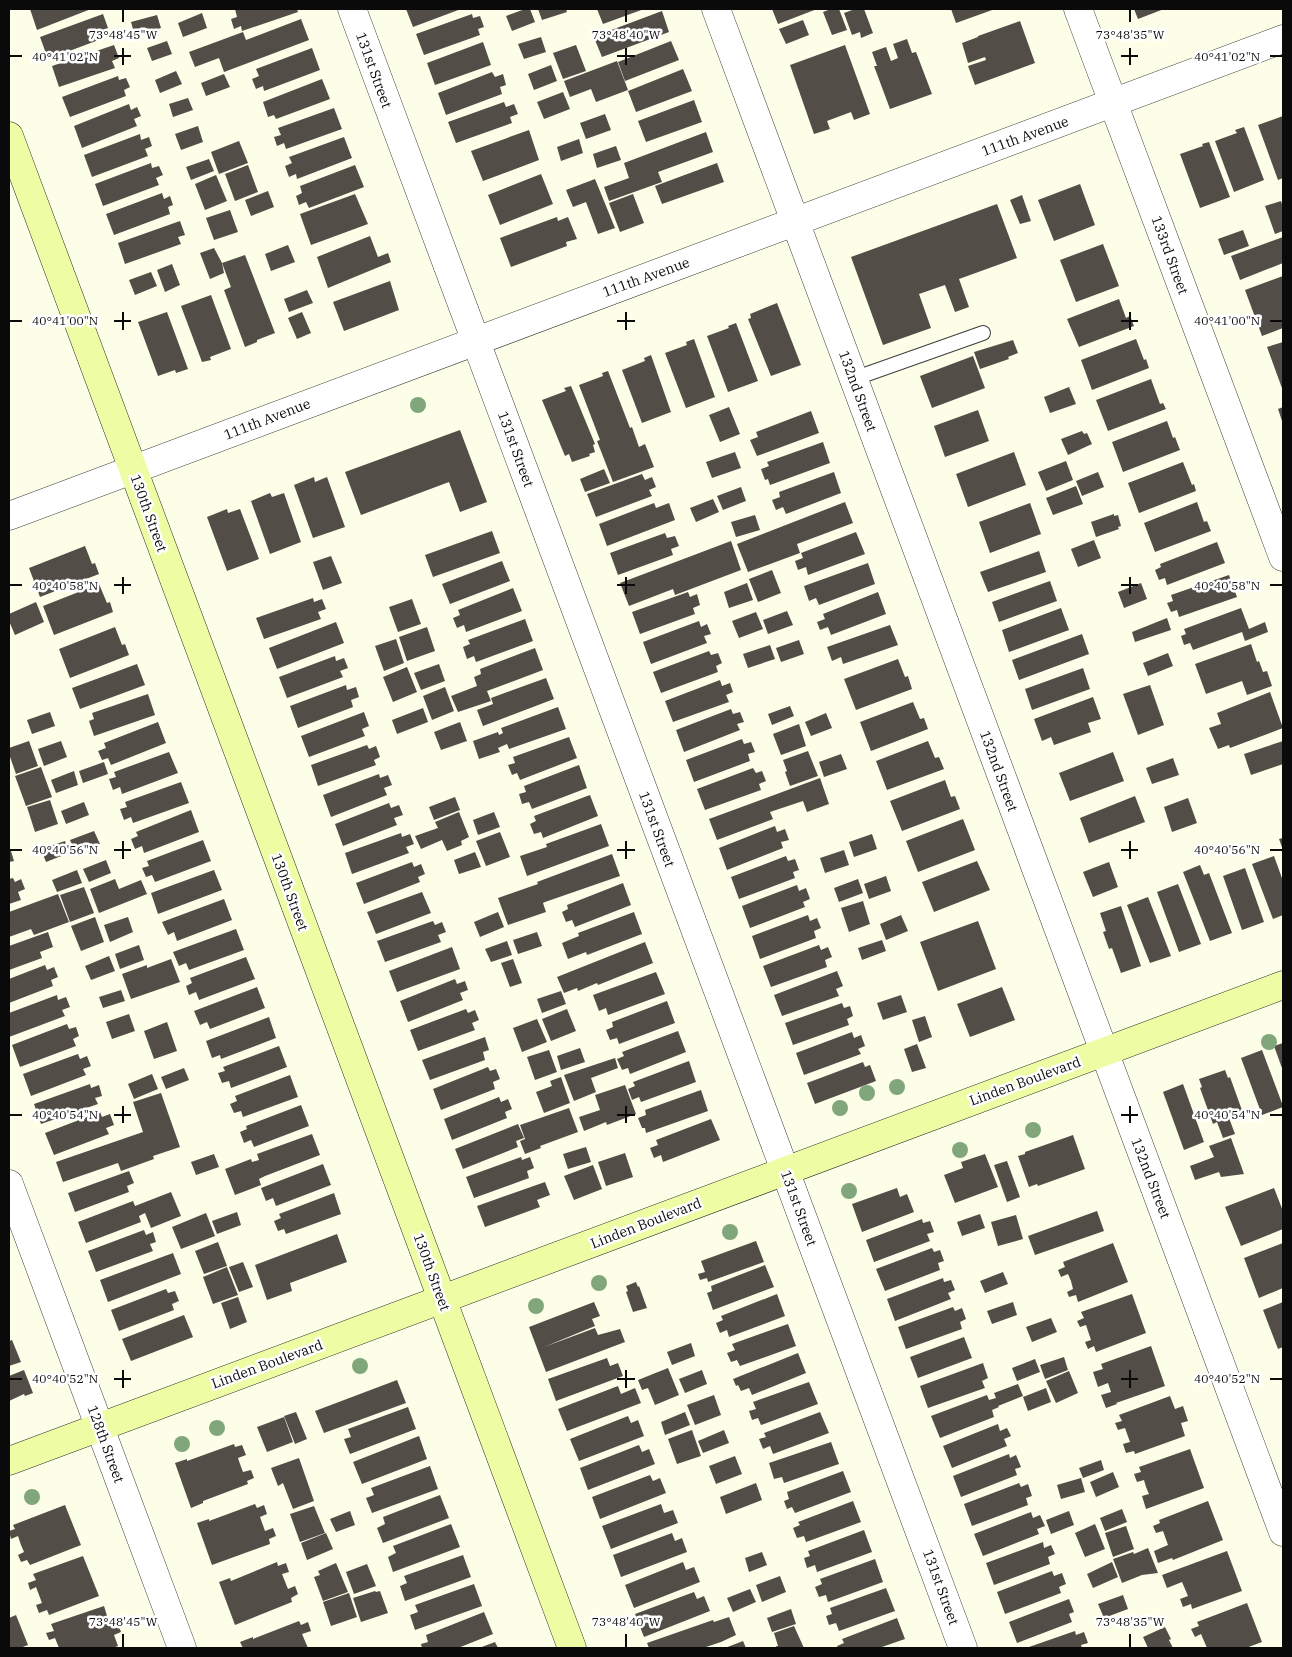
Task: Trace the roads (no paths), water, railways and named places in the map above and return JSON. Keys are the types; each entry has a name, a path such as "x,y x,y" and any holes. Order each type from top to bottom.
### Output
{"street":[{"name":"131st Street","path":"352,9 963,1648"},
{"name":"132nd Street","path":"716,9 1283,1532"},
{"name":"133rd Street","path":"1078,9 1283,557"},
{"name":"111th Avenue","path":"9,516 1283,39"},
{"name":"130th Street","path":"9,136 572,1648"},
{"name":"Linden Boulevard","path":"9,1461 1283,985"},
{"name":"128th Street","path":"9,1184 182,1648"}],"lane":[{"path":"853,379 983,333"}]}
